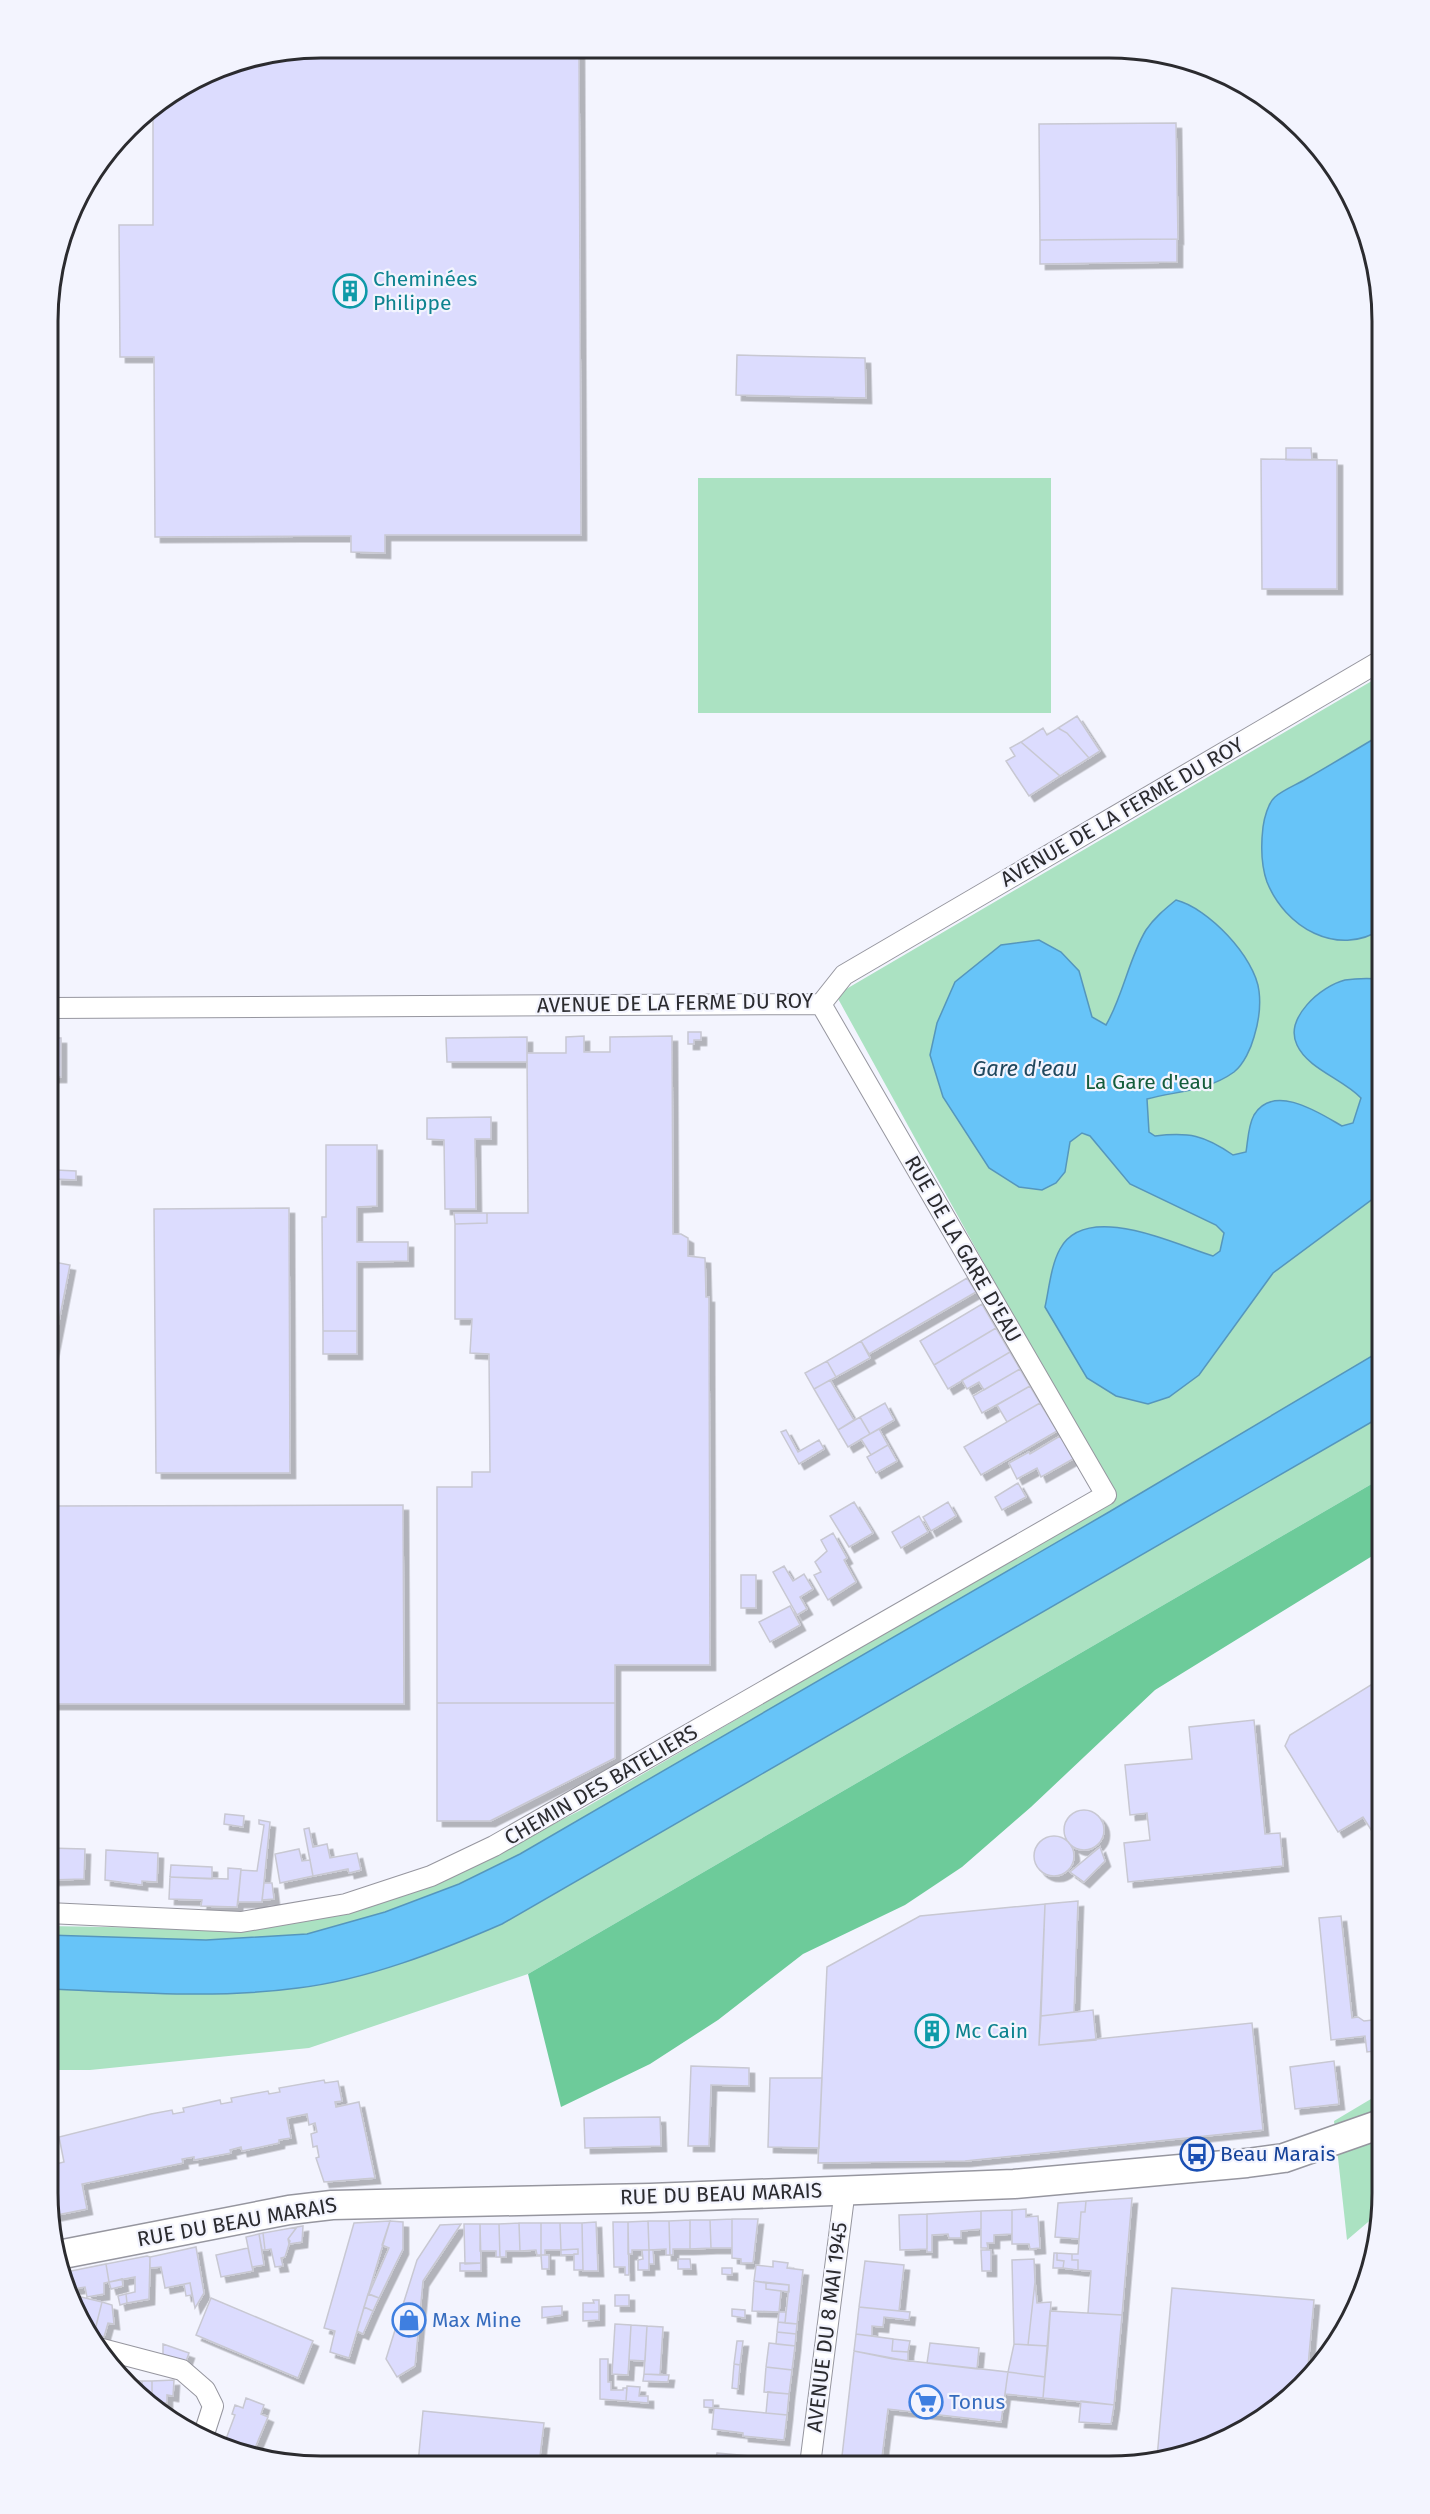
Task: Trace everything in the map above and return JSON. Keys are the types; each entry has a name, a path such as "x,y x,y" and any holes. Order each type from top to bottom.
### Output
{"street":[{"name":"AVENUE DE LA FERME DU ROY","path":"58,1008 820,1004 844,975 1372,666"},
{"name":"RUE DE LA GARE D'EAU","path":"820,1004 1106,1495"},
{"name":"CHEMIN DES BATELIERS","path":"58,1913 241,1922 346,1904 431,1876 494,1846 1106,1495"},
{"name":"RUE DU BEAU MARAIS","path":"66,2254 232,2221 332,2205 650,2198 1014,2184 1247,2163 1284,2158 1372,2127"},
{"name":"AVENUE DU 8 MAI 1945","path":"811,2456 845,2189"},
{"path":"112,2352 182,2370 205,2390 213,2406 205,2428"}],"green space":[{"path":"698,478 1051,478 1051,713 698,713"},
{"name":"La Gare d'eau","path":"1372,681 1372,1484 528,1974 309,2048 90,2070 58,2070 58,1926 213,1929 467,1868 583,1809 1114,1499 836,995"},
{"path":"1372,1484 1372,1556 1155,1690 1031,1807 962,1867 905,1905 803,1954 718,2020 650,2064 561,2107 528,1974"},
{"path":"1372,2098 1370,2221 1347,2240 1334,2121"}],"water":[{"path":"1372,740 1372,934 1365,937 1348,940 1331,939 1314,933 1299,924 1286,912 1275,898 1267,882 1262,840 1264,820 1270,803 1278,794"},
{"name":"Gare d'eau","path":"1176,900 1189,905 1215,923 1239,949 1249,964 1256,978 1260,1003 1256,1031 1241,1065 1224,1078 1203,1087 1147,1099 1149,1132 1155,1136 1177,1134 1196,1136 1233,1155 1246,1152 1249,1128 1254,1115 1263,1106 1273,1101 1298,1104 1342,1126 1353,1123 1361,1098 1309,1061 1297,1045 1294,1035 1300,1014 1316,996 1345,980 1372,978 1372,1199 1273,1273 1199,1375 1169,1397 1148,1404 1116,1396 1087,1378 1045,1307 1057,1255 1072,1235 1089,1228 1110,1227 1132,1230 1213,1256 1220,1251 1224,1233 1216,1225 1130,1184 1090,1136 1082,1133 1070,1142 1065,1172 1056,1183 1042,1190 1019,1187 989,1168 943,1097 930,1055 937,1023 955,982 1001,945 1039,940 1061,952 1079,971 1092,1017 1106,1025 1140,941 1156,918"},
{"path":"1372,1356 1372,1422 502,1924 402,1963 350,1978 298,1988 205,1994 58,1989 58,1935 206,1940 307,1934 385,1912 459,1884 520,1854 1109,1512"}],"building":[{"name":"Cheminées Philippe","path":"321,58 579,58 581,535 385,535 385,553 351,552 351,536 155,537 154,357 120,357 119,225 153,225 153,120 175,103 221,78 253,67"},
{"path":"1176,123 1178,239 1040,240 1039,124"},
{"path":"1177,239 1177,262 1040,264 1040,240"},
{"path":"737,355 865,358 866,398 736,395"},
{"path":"1286,448 1311,448 1312,460 1286,460"},
{"path":"1261,459 1337,460 1337,589 1262,589"},
{"path":"1077,716 1100,751 1089,758 1067,733 1058,728"},
{"path":"1043,728 1047,735 1058,728 1067,733 1089,758 1060,776 1021,742"},
{"path":"1021,742 1060,776 1029,796 1006,761 1015,756 1010,748"},
{"path":"688,1032 701,1032 701,1040 694,1040 694,1044 688,1044"},
{"path":"584,1036 584,1052 610,1052 610,1037 672,1036 673,1234 681,1234 688,1238 688,1256 705,1258 706,1297 709,1297 710,1665 615,1665 615,1703 437,1703 437,1487 472,1487 472,1472 490,1472 489,1354 470,1353 472,1319 455,1319 455,1224 487,1223 487,1213 528,1213 527,1053 566,1053 566,1037"},
{"path":"527,1037 527,1062 447,1062 446,1038"},
{"path":"58,1038 61,1038 61,1077 58,1077"},
{"path":"491,1117 491,1139 475,1139 476,1209 445,1209 444,1140 427,1139 427,1118"},
{"path":"326,1145 377,1145 377,1206 357,1207 357,1242 408,1242 408,1261 357,1262 357,1331 323,1331 322,1217 326,1217"},
{"path":"58,1170 76,1171 76,1180 58,1179"},
{"path":"289,1208 290,1473 156,1473 154,1209"},
{"path":"454,1213 487,1213 487,1223 455,1224"},
{"path":"58,1263 70,1265 58,1326"},
{"path":"967,1278 976,1292 869,1354 861,1341"},
{"path":"982,1304 996,1328 934,1365 920,1341"},
{"path":"996,1328 1010,1352 948,1389 934,1365"},
{"path":"323,1331 357,1331 357,1354 323,1354"},
{"path":"861,1341 870,1358 836,1377 827,1361"},
{"path":"1010,1352 1020,1369 984,1390 979,1382 967,1389 962,1380"},
{"path":"827,1361 836,1377 814,1389 805,1373"},
{"path":"1020,1369 1030,1386 982,1413 973,1396"},
{"path":"830,1380 854,1420 838,1430 814,1389"},
{"path":"1030,1386 1040,1403 1007,1422 997,1405"},
{"path":"885,1403 894,1420 870,1434 860,1417"},
{"path":"1040,1403 1057,1431 981,1475 964,1447"},
{"path":"860,1417 870,1434 848,1447 838,1430"},
{"path":"879,1429 888,1445 871,1455 861,1439"},
{"path":"786,1430 798,1452 819,1440 824,1449 799,1464 781,1432"},
{"path":"1060,1436 1073,1459 1041,1477 1037,1468 1017,1479 1009,1463 1029,1452 1030,1454"},
{"path":"888,1445 897,1461 876,1473 867,1457"},
{"path":"1018,1483 1026,1497 1002,1510 995,1497"},
{"path":"854,1502 873,1533 849,1547 830,1516"},
{"path":"948,1502 956,1516 931,1531 923,1517"},
{"path":"403,1505 404,1704 58,1704 58,1506"},
{"path":"919,1516 928,1532 901,1548 892,1532"},
{"path":"833,1533 847,1558 844,1560 856,1582 828,1600 814,1575 821,1572 815,1562 827,1551 821,1540"},
{"path":"784,1566 793,1581 804,1574 813,1589 800,1597 807,1609 797,1615 773,1572"},
{"path":"741,1575 756,1575 756,1608 741,1608"},
{"path":"790,1606 800,1625 770,1642 759,1622"},
{"path":"1372,1684 1372,1831 1363,1817 1338,1832 1285,1746 1290,1735"},
{"path":"437,1703 615,1703 615,1758 490,1821 437,1821"},
{"path":"1254,1720 1265,1834 1280,1833 1283,1866 1128,1882 1124,1843 1150,1840 1147,1813 1130,1815 1125,1765 1192,1759 1189,1727"},
{"path":"1084,1810 1098,1816 1104,1830 1098,1844 1084,1850 1070,1844 1064,1830 1070,1816"},
{"path":"225,1814 244,1816 243,1827 224,1824"},
{"path":"259,1820 270,1822 262,1902 238,1902 241,1870 257,1871 264,1825 259,1824"},
{"path":"309,1828 313,1847 327,1844 330,1858 357,1853 361,1870 349,1873 348,1869 313,1876 304,1829"},
{"path":"1054,1836 1068,1842 1074,1856 1068,1870 1054,1876 1040,1870 1034,1856 1040,1842"},
{"path":"1100,1847 1105,1861 1084,1882 1070,1872"},
{"path":"58,1848 85,1849 84,1879 58,1880"},
{"path":"299,1849 302,1861 310,1860 313,1876 280,1883 275,1854"},
{"path":"106,1850 158,1853 157,1882 142,1881 142,1885 105,1880"},
{"path":"171,1865 212,1867 212,1879 170,1877"},
{"path":"228,1868 241,1869 237,1907 201,1906 202,1900 169,1899 170,1877 228,1879"},
{"path":"264,1883 272,1883 274,1899 262,1900"},
{"path":"1078,1901 1074,2012 1041,2016 1045,1904"},
{"name":"Mc Cain","path":"1045,1904 1039,2045 1252,2023 1263,2130 965,2161 818,2163 827,1967 920,1916"},
{"path":"1341,1916 1352,2018 1372,2020 1372,2051 1367,2052 1365,2036 1331,2040 1319,1918"},
{"path":"1093,2010 1096,2040 1039,2045 1041,2016"},
{"path":"1334,2061 1339,2104 1295,2109 1290,2067"},
{"path":"691,2066 749,2068 749,2086 711,2085 709,2146 688,2146"},
{"path":"770,2078 822,2078 819,2148 768,2147"},
{"path":"324,2080 325,2083 338,2081 342,2101 335,2102 336,2107 359,2102 375,2178 324,2182 316,2158 319,2157 317,2146 313,2147 311,2134 317,2132 315,2123 309,2125 307,2114 287,2118 291,2138 279,2140 279,2143 242,2151 241,2147 230,2150 231,2153 194,2160 194,2157 182,2159 183,2163 82,2184 87,2209 60,2214 58,2164 64,2162 59,2137 151,2114 172,2110 173,2114 184,2112 183,2108 220,2100 221,2104 232,2102 231,2098 268,2091 269,2094 280,2092 279,2088"},
{"path":"660,2117 661,2146 585,2148 584,2118"},
{"path":"1132,2198 1122,2315 1088,2313 1091,2271 1078,2270 1078,2260 1072,2260 1072,2254 1078,2254 1081,2212 1085,2212 1086,2201"},
{"path":"1086,2201 1085,2212 1081,2212 1079,2239 1055,2237 1058,2203"},
{"path":"1026,2209 1026,2217 1038,2216 1040,2248 1030,2249 1029,2244 1012,2244 1012,2210"},
{"path":"1012,2210 1012,2234 994,2235 994,2243 987,2243 988,2248 981,2248 981,2211"},
{"path":"981,2211 981,2229 961,2231 961,2238 949,2238 948,2234 932,2235 932,2252 927,2252 927,2214"},
{"path":"927,2214 927,2249 900,2250 899,2215"},
{"path":"732,2219 732,2248 711,2248 710,2220"},
{"path":"732,2219 758,2219 753,2263 741,2263 741,2259 732,2258"},
{"path":"690,2220 710,2220 711,2248 690,2249"},
{"path":"690,2220 690,2249 673,2249 673,2255 670,2255 669,2221"},
{"path":"390,2221 403,2222 403,2249 379,2298 369,2294 389,2248 382,2245"},
{"path":"390,2221 349,2358 330,2352 335,2331 324,2328 354,2223"},
{"path":"648,2221 649,2250 632,2250 632,2254 628,2254 628,2222"},
{"path":"648,2221 669,2221 670,2255 666,2255 666,2249 649,2250"},
{"path":"596,2222 598,2271 583,2271 582,2223"},
{"path":"613,2222 628,2222 629,2275 625,2275 625,2267 614,2267"},
{"path":"519,2223 520,2251 506,2251 506,2257 500,2257 499,2224"},
{"path":"519,2223 541,2223 541,2255 537,2255 536,2250 520,2251"},
{"path":"541,2223 560,2223 561,2250 545,2250 545,2255 541,2255"},
{"path":"560,2223 582,2223 583,2270 574,2270 574,2254 578,2254 578,2249 561,2250"},
{"name":"Max Mine","path":"461,2224 423,2281 415,2366 397,2377 386,2359 417,2260 440,2225"},
{"path":"464,2224 480,2224 481,2263 465,2264"},
{"path":"480,2224 499,2224 500,2257 496,2257 496,2251 480,2251"},
{"path":"303,2226 302,2242 289,2244 288,2239 297,2227"},
{"path":"297,2227 288,2239 290,2241 285,2257 281,2258 283,2266 275,2267 271,2249 265,2250 263,2233"},
{"path":"263,2233 265,2250 262,2250 259,2234"},
{"path":"259,2234 264,2265 252,2267 246,2237"},
{"path":"196,2247 204,2293 195,2308 190,2283 165,2288 161,2267 150,2268 150,2257"},
{"path":"248,2248 253,2271 221,2277 216,2255"},
{"path":"578,2249 578,2254 561,2255 561,2250"},
{"path":"642,2250 649,2250 649,2270 638,2270 638,2260 643,2259"},
{"path":"649,2250 653,2250 654,2264 649,2264"},
{"path":"981,2250 991,2250 991,2271 982,2271"},
{"path":"1054,2253 1057,2253 1057,2260 1064,2261 1063,2268 1053,2268"},
{"path":"1057,2253 1072,2254 1072,2260 1078,2260 1078,2270 1063,2268 1064,2261 1057,2260"},
{"path":"541,2255 549,2255 549,2269 542,2269"},
{"path":"150,2257 149,2299 127,2303 126,2294 135,2292 135,2277 109,2282 106,2264"},
{"path":"678,2259 690,2259 691,2269 678,2269"},
{"path":"1034,2259 1035,2282 1028,2345 1014,2344 1012,2260"},
{"path":"773,2261 788,2263 787,2268 803,2270 797,2324 785,2323 789,2285 754,2281 756,2265 773,2267"},
{"path":"865,2261 904,2265 899,2311 859,2307"},
{"path":"460,2263 481,2263 481,2271 460,2271"},
{"path":"106,2264 109,2282 104,2283 104,2294 87,2297 85,2287 76,2288 70,2271"},
{"path":"722,2268 732,2268 732,2275 722,2274"},
{"path":"122,2279 123,2286 111,2289 109,2282"},
{"path":"754,2281 766,2283 766,2289 781,2291 779,2312 752,2311"},
{"path":"1035,2282 1037,2303 1051,2302 1048,2346 1028,2345"},
{"path":"190,2283 192,2295 186,2296 184,2284"},
{"path":"766,2283 789,2285 789,2292 766,2289"},
{"path":"1172,2288 1314,2300 1308,2363 1295,2379 1255,2411 1225,2428 1193,2442 1158,2450"},
{"path":"126,2294 127,2303 120,2305 118,2296"},
{"path":"368,2294 379,2298 373,2311 364,2307"},
{"path":"615,2295 629,2295 629,2306 615,2306"},
{"path":"80,2297 102,2302 96,2327"},
{"path":"211,2298 313,2341 298,2378 196,2335"},
{"path":"593,2300 599,2300 599,2312 583,2312 583,2303 594,2303"},
{"path":"102,2302 112,2305 114,2324 108,2323 104,2337 96,2327"},
{"path":"562,2306 562,2315 542,2318 542,2307"},
{"path":"364,2307 373,2311 363,2334 357,2331"},
{"path":"859,2307 910,2312 909,2320 884,2317 883,2327 872,2326 872,2336 856,2334"},
{"path":"732,2309 745,2310 745,2318 732,2316"},
{"path":"1050,2311 1122,2315 1114,2405 1043,2398"},
{"path":"583,2312 599,2312 599,2320 583,2321"},
{"path":"779,2312 786,2312 785,2323 778,2322"},
{"path":"778,2322 797,2324 796,2334 777,2332"},
{"path":"615,2324 631,2325 628,2375 612,2374"},
{"path":"631,2325 647,2326 645,2361 629,2360"},
{"path":"647,2326 663,2327 660,2375 644,2374"},
{"path":"777,2332 796,2334 795,2346 776,2344"},
{"path":"856,2334 893,2339 892,2351 908,2352 908,2361 854,2351"},
{"path":"893,2339 910,2341 908,2352 892,2351"},
{"path":"737,2341 743,2341 740,2365 734,2364"},
{"path":"769,2343 795,2346 792,2370 766,2367"},
{"path":"930,2343 979,2348 977,2369 927,2363"},
{"path":"163,2344 189,2353 185,2364 163,2355"},
{"path":"1014,2344 1048,2346 1045,2377 1008,2372"},
{"name":"Tonus","path":"854,2351 893,2359 1008,2372 1001,2422 888,2409 882,2456 842,2456"},
{"path":"600,2359 608,2359 608,2382 611,2382 611,2390 627,2388 626,2401 600,2399"},
{"path":"734,2364 740,2365 738,2389 732,2388"},
{"path":"766,2367 792,2370 789,2394 764,2392"},
{"path":"1008,2372 1045,2377 1043,2398 1005,2394"},
{"path":"644,2374 669,2375 668,2382 643,2381"},
{"path":"174,2380 173,2396 167,2395 167,2403 152,2393 152,2381"},
{"path":"142,2381 152,2381 152,2393 148,2390 142,2385"},
{"path":"627,2386 640,2387 639,2396 648,2396 648,2403 626,2401"},
{"path":"768,2392 789,2394 787,2415 766,2413"},
{"path":"246,2398 264,2405 261,2414 268,2417 255,2447 226,2438 235,2415 232,2414 235,2405 243,2408"},
{"path":"704,2400 713,2400 713,2408 704,2407"},
{"path":"1081,2401 1114,2405 1111,2424 1079,2422"},
{"path":"714,2408 787,2415 784,2440 743,2436 743,2433 712,2429"},
{"path":"423,2411 544,2423 540,2456 419,2456"},
{"path":"717,2453 750,2456 716,2456"}],"place":[{"name":"Cheminées Philippe","path":"350,291"},
{"name":"Mc Cain","path":"932,2031"},
{"name":"Beau Marais","path":"1197,2154"},
{"name":"Max Mine","path":"409,2320"},
{"name":"Tonus","path":"926,2402"}]}
